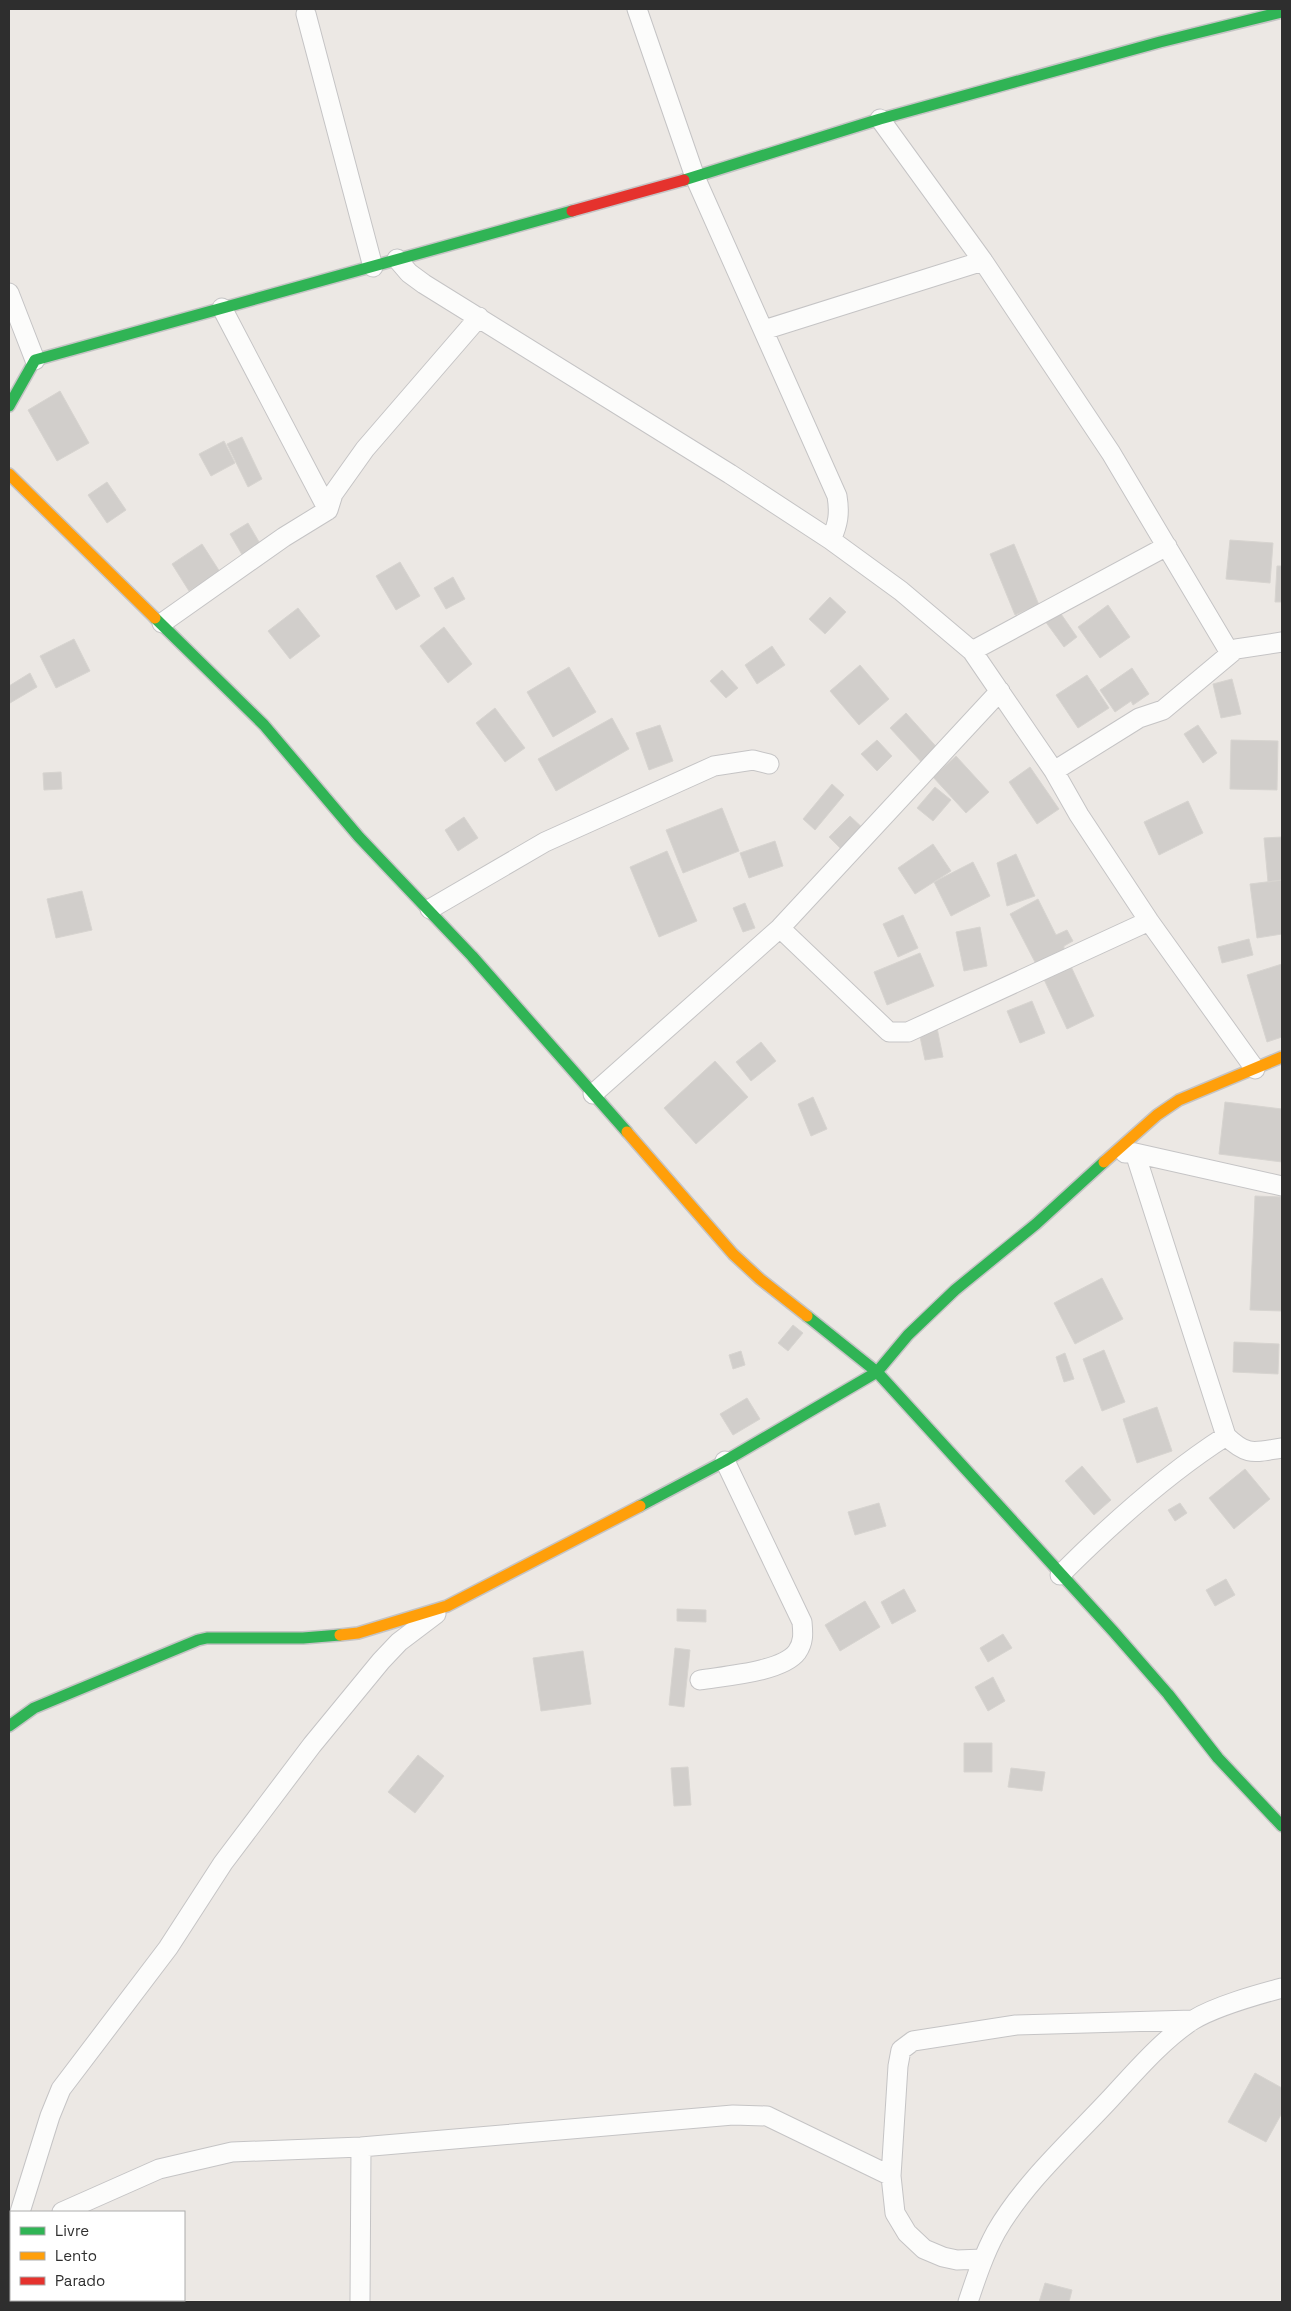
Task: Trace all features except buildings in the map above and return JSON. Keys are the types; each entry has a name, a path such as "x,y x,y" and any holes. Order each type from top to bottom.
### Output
{"street":[{"path":"637,9 695,177 837,496 840,512 831,540"},
{"path":"9,406 35,360 695,177 880,119 1160,42 1282,13"},
{"path":"306,14 373,267"},
{"path":"880,119 982,261 1111,454 1230,653"},
{"path":"397,259 409,273 424,284 730,474 831,540 928,612 972,651 1054,771 1079,815 1149,921 1255,1069"},
{"path":"764,330 982,261"},
{"path":"9,293 35,360"},
{"path":"222,308 328,510"},
{"path":"162,623 284,537 328,510 333,494 365,449 479,318"},
{"path":"9,474 264,725 360,837 430,909 733,1254 760,1279 877,1372 1113,1631 1168,1694 1218,1758 1282,1826"},
{"path":"972,651 1167,546"},
{"path":"1054,771 1139,718 1152,715 1171,705 1230,653 1236,650 1282,642"},
{"path":"593,1094 780,928 1000,691"},
{"path":"430,909 545,842 714,766 753,760 769,764"},
{"path":"780,928 888,1032 900,1033 908,1032 1149,921"},
{"path":"20,2211 50,2116 61,2090 168,1948 223,1863 312,1745 399,1642 447,1606 725,1461 877,1372 908,1335 955,1290 1036,1224 1157,1115 1179,1100 1282,1057"},
{"path":"1115,1154 1135,1153 1282,1186"},
{"path":"1135,1153 1226,1436 1240,1449 1249,1452 1282,1448"},
{"path":"1060,1575 1117,1520 1190,1459 1226,1436"},
{"path":"700,1680 764,1669 780,1664 796,1654 803,1639 802,1622 725,1461"},
{"path":"9,1726 34,1708 198,1640 264,1636 303,1638 358,1633 447,1606"},
{"path":"968,2302 983,2258 997,2230 1028,2188 1053,2159 1132,2075 1169,2039 1193,2020 1246,1998 1282,1988"},
{"path":"983,2258 957,2260 943,2258 924,2249 907,2232 895,2213 891,2176 898,2066 902,2050 912,2041 1016,2025 1193,2020"},
{"path":"64,2211 159,2169 232,2152 361,2147 733,2115 767,2116 891,2176"},
{"path":"360,2302 361,2147"}],"traffic: fast":[{"path":"684,180 880,119 1160,42 1282,12"},
{"path":"9,406 35,360 572,211"},
{"path":"155,618 264,725 359,837 472,956 627,1132"},
{"path":"640,1506 725,1461 877,1372 908,1335 955,1290 1036,1224 1104,1162"},
{"path":"807,1316 877,1372 1113,1631 1168,1694 1218,1758 1282,1826"},
{"path":"9,1726 34,1708 198,1640 207,1638 303,1638 340,1635"}],"traffic: slow":[{"path":"9,474 155,618"},
{"path":"1104,1162 1157,1115 1179,1100 1282,1057"},
{"path":"627,1132 733,1254 760,1279 807,1316"},
{"path":"340,1635 358,1633 447,1606 640,1506"}],"traffic: jam":[{"path":"572,211 684,180"}]}
